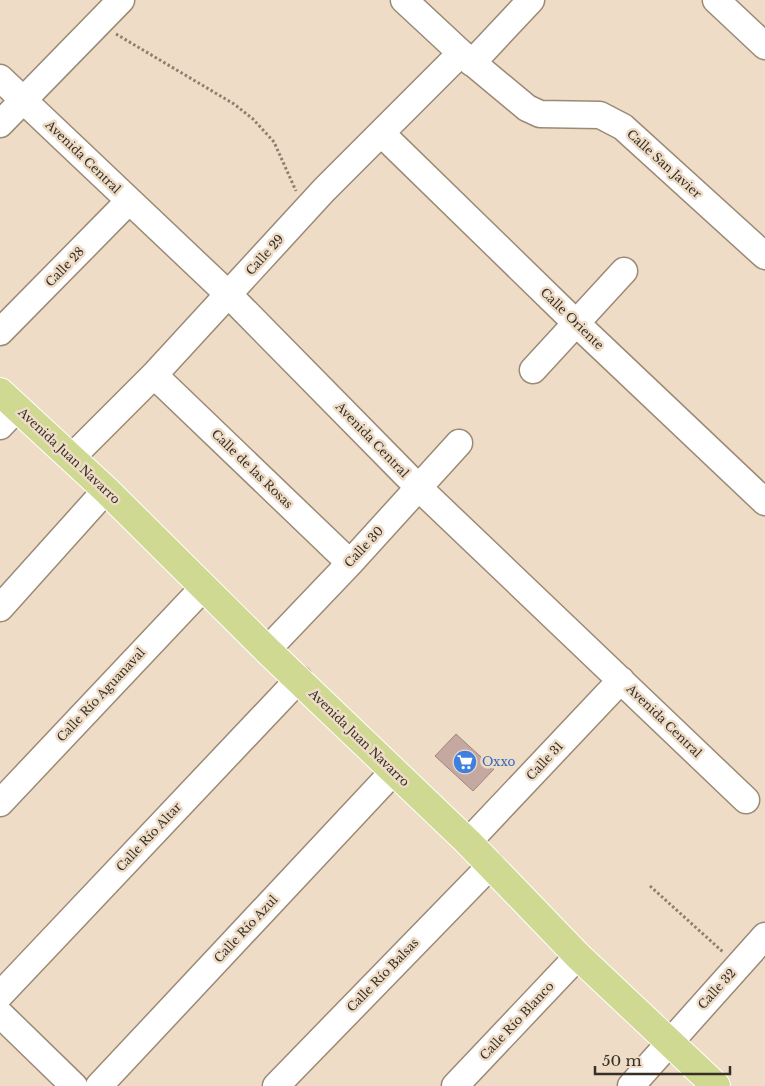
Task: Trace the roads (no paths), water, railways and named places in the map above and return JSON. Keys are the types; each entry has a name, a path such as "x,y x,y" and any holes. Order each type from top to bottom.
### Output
{"main road":[{"name":"Avenida Juan Navarro","path":"6,409 71,458 106,490 203,588 468,842 578,956 716,1086"}],"street":[{"path":"0,124 121,0"},
{"name":"Calle San Javier","path":"404,0 466,58 527,108 540,114 600,115 624,127 765,256"},
{"name":"Calle 29","path":"71,458 154,375 306,210 381,133 531,0"},
{"path":"716,0 765,46"},
{"name":"Avenida Central","path":"0,78 229,294 419,488 746,800"},
{"name":"Calle Oriente","path":"381,133 765,502"},
{"name":"Calle 28","path":"0,332 129,201"},
{"path":"533,370 624,272"},
{"name":"Calle de las Rosas","path":"154,375 350,562"},
{"name":"Calle 30","path":"267,650 459,443"},
{"path":"0,608 106,490"},
{"name":"Calle Río Aguanaval","path":"0,803 203,588"},
{"name":"Calle Río Altar","path":"0,995 299,679"},
{"name":"Calle 31","path":"468,842 621,680"},
{"name":"Calle Río Azul","path":"99,1086 393,772"},
{"name":"Calle Río Balsas","path":"276,1086 491,865"},
{"name":"Calle 32","path":"631,1086 765,936"},
{"name":"Calle Río Blanco","path":"455,1086 578,956"},
{"path":"0,1014 74,1086"}],"place":[{"name":"Oxxo","path":"465,762"}]}
